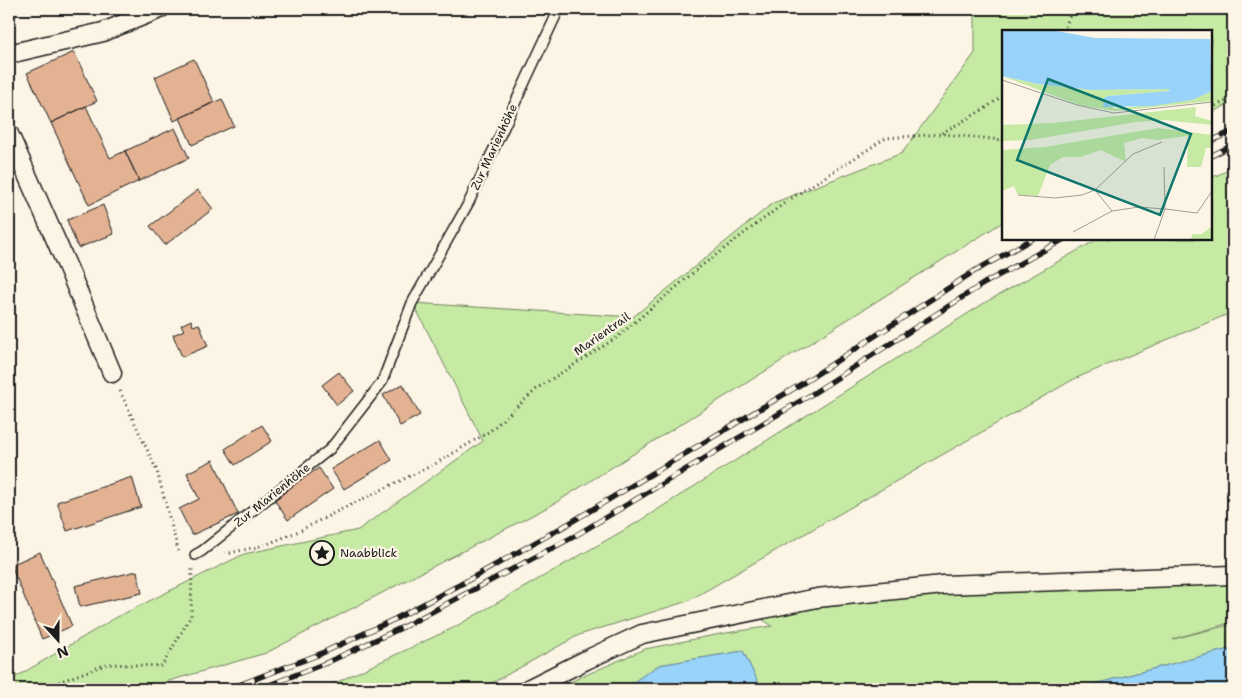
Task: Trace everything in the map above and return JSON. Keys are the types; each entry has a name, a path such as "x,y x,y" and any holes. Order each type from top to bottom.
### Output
{"street":[{"path":"9,54 103,32 160,9"},
{"path":"9,134 112,373"},
{"path":"528,689 642,634 817,598 943,585 1233,575"}],"lane":[{"name":"Zur Marienhöhe","path":"198,553 330,449 382,382 412,303 469,202 559,9"}],"path":[{"path":"1063,30 1073,9"},
{"path":"941,134 986,108 1002,96"},
{"path":"1212,108 1233,98"},
{"name":"Marientrail","path":"198,553 230,553 265,544 299,531 435,464 490,431 539,387 616,338 700,266 787,201 886,138 941,134 1002,140"},
{"path":"112,373 157,471 181,560 198,553"},
{"path":"52,689 56,683 106,664 162,666 191,616 192,565 198,553"}],"green space":[{"path":"975,9 1233,9 1233,102 1212,112 1212,30 1002,30 1002,223 552,505 266,653 141,689 9,689 9,659 16,677 117,617 244,554 358,530 483,441 413,303 633,317 773,203 902,153 975,53"},
{"path":"1233,168 1233,312 1074,379 688,601 579,635 481,689 322,689 453,628 633,525 986,302 1096,240 1212,240 1212,178"},
{"path":"1233,584 1233,622 1173,639 1233,624 1233,648 1075,689 760,689 743,651 659,665 623,689 554,689 645,649 772,626 756,615 931,595"}],"water":[{"path":"1233,648 1233,689 1075,689"},
{"path":"743,651 760,689 623,689 659,665"}],"building":[{"path":"74,52 97,101 51,123 27,73"},
{"path":"194,59 214,102 174,121 155,77"},
{"path":"222,99 234,126 192,145 180,118"},
{"path":"86,106 110,158 125,151 139,181 89,205 51,123"},
{"path":"175,128 189,158 139,181 125,151"},
{"path":"198,190 213,209 165,245 150,226"},
{"path":"103,205 114,234 78,248 67,220"},
{"path":"191,320 193,326 199,324 208,346 182,357 173,335 184,330 181,325"},
{"path":"339,372 354,391 337,405 322,385"},
{"path":"403,384 420,415 400,426 383,395"},
{"path":"262,425 272,441 235,465 225,449"},
{"path":"380,440 392,460 344,489 331,469"},
{"path":"213,460 238,514 192,535 179,509 199,499 187,473"},
{"path":"319,468 333,489 288,520 273,498"},
{"path":"132,477 141,507 67,531 57,502"},
{"path":"40,552 72,626 42,639 11,565"},
{"path":"137,571 142,593 80,607 75,586"}],"railway":[{"path":"1212,141 1233,131"},
{"path":"1212,156 1233,145"},
{"path":"223,689 239,685 320,654 395,619 465,582 568,524 803,383 973,272 1030,240"},
{"path":"259,689 326,663 403,627 573,537 812,394 983,284 1062,240"}],"place":[{"name":"Naabblick","path":"322,553"}]}
